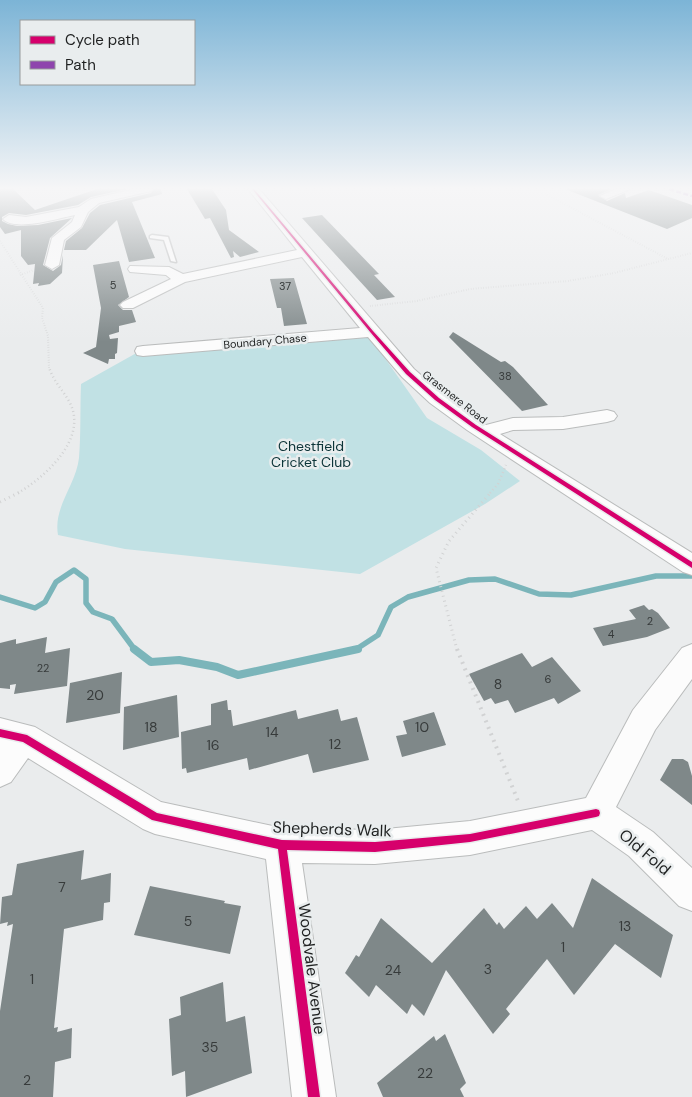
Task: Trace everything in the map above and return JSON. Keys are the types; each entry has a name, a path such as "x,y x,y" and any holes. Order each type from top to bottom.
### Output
{"street":[{"path":"34,270 57,266 58,240"},
{"name":"Grasmere Road","path":"296,240 372,332 408,372 437,398 483,432 690,563"},
{"path":"128,305 181,279 306,252"},
{"path":"135,269 171,266 181,279"},
{"name":"Boundary Chase","path":"152,347 372,332"},
{"path":"483,432 513,424 563,423 607,416"},
{"path":"596,813 644,720 692,657"},
{"path":"0,771 12,736"},
{"name":"Shepherds Walk","path":"12,736 155,817 282,845 375,847 470,838 596,813"},
{"name":"Old Fold","path":"596,813 641,844 692,894"},
{"name":"Woodvale Avenue","path":"282,845 314,1097"}],"lane":[{"path":"166,240 171,266"}],"path":[{"path":"631,240 668,260"},
{"path":"0,241 20,275 43,308 41,319 48,334 46,360 60,390 71,406 73,426 69,442 52,467 11,498 0,502"},
{"path":"352,309 375,305 417,302 470,289 568,281 614,273 692,253"},
{"path":"20,275 34,270"},
{"path":"512,450 498,484 449,541 436,568 457,651 528,826"}],"green space":[{"name":"Chestfield Cricket Club","path":"368,334 427,418 481,450 520,481 485,504 360,574 125,549 58,535 59,515 74,477 79,458 81,384 140,351"}],"building":[{"path":"21,240 49,240 43,265 53,271 61,265 63,255 62,273 50,284 38,286 39,283 33,284 35,264 28,265 21,256"},
{"path":"96,240 86,250 64,250 66,241"},
{"path":"123,240 148,240 155,258 129,262"},
{"path":"222,240 243,240 259,252 240,257 233,251 234,257 231,258"},
{"path":"322,240 346,240 379,274 374,275 395,297 377,300"},
{"path":"119,261 129,297 118,305 123,310 132,310 136,322 119,326 119,332 109,335 110,339 118,338 115,359 109,359 108,364 83,353 96,347 101,308 93,265"},
{"path":"294,278 307,324 284,326 281,308 277,308 270,279"},
{"path":"453,332 501,362 505,361 513,367 548,405 522,411 449,337"},
{"path":"644,605 649,610 652,609 658,613 670,628 647,637 603,646 593,628 636,619 629,610"},
{"path":"47,637 45,653 70,648 67,686 14,694 16,684 10,685 10,689 0,688 0,643 16,639 16,644"},
{"path":"522,653 532,667 552,657 581,691 558,704 554,698 515,713 508,700 495,704 491,698 484,701 469,674"},
{"path":"122,672 120,713 66,723 70,683"},
{"path":"177,695 179,737 123,750 124,707"},
{"path":"227,700 228,710 231,710 233,726 296,710 298,719 338,709 341,721 357,717 369,760 313,773 308,754 249,770 247,758 187,773 186,768 182,769 181,732 211,725 211,704"},
{"path":"434,712 446,745 402,757 396,736 407,734 403,721"},
{"path":"672,759 683,759 688,762 692,776 692,805 660,780"},
{"path":"84,850 81,880 111,873 110,902 104,903 103,920 64,929 54,1028 58,1027 57,1032 72,1028 71,1058 55,1062 53,1097 0,1097 0,1011 13,924 7,926 8,922 0,924 2,897 12,895 17,864"},
{"path":"592,878 673,935 661,978 615,944 574,995 547,959 506,1009 510,1014 493,1034 446,970 424,1016 412,1004 407,1014 376,985 369,997 345,973 356,955 359,957 381,918 432,963 484,908 497,925 499,922 504,929 526,906 537,919 552,903 573,928"},
{"path":"150,886 241,906 230,954 134,935"},
{"path":"223,982 226,1022 245,1016 252,1073 186,1097 185,1071 172,1076 169,1019 181,1015 180,997"},
{"path":"445,1034 466,1083 460,1089 464,1097 383,1097 377,1083 434,1036 436,1041"}],"waterway":[{"path":"0,597 35,608 45,602 56,582 74,570 86,579 86,603 93,612 112,619 135,649"},
{"path":"356,649 378,635 391,607 408,597 469,580 495,579 539,594 571,595 656,576 692,576"},
{"path":"135,649 151,662 179,660 217,667 238,675 356,649"}],"cycle path":[{"path":"296,240 408,373 437,399 474,426 692,565"},
{"path":"0,733 24,738 155,817 282,845 375,847 470,838 596,813"},
{"path":"282,845 314,1097"}]}
